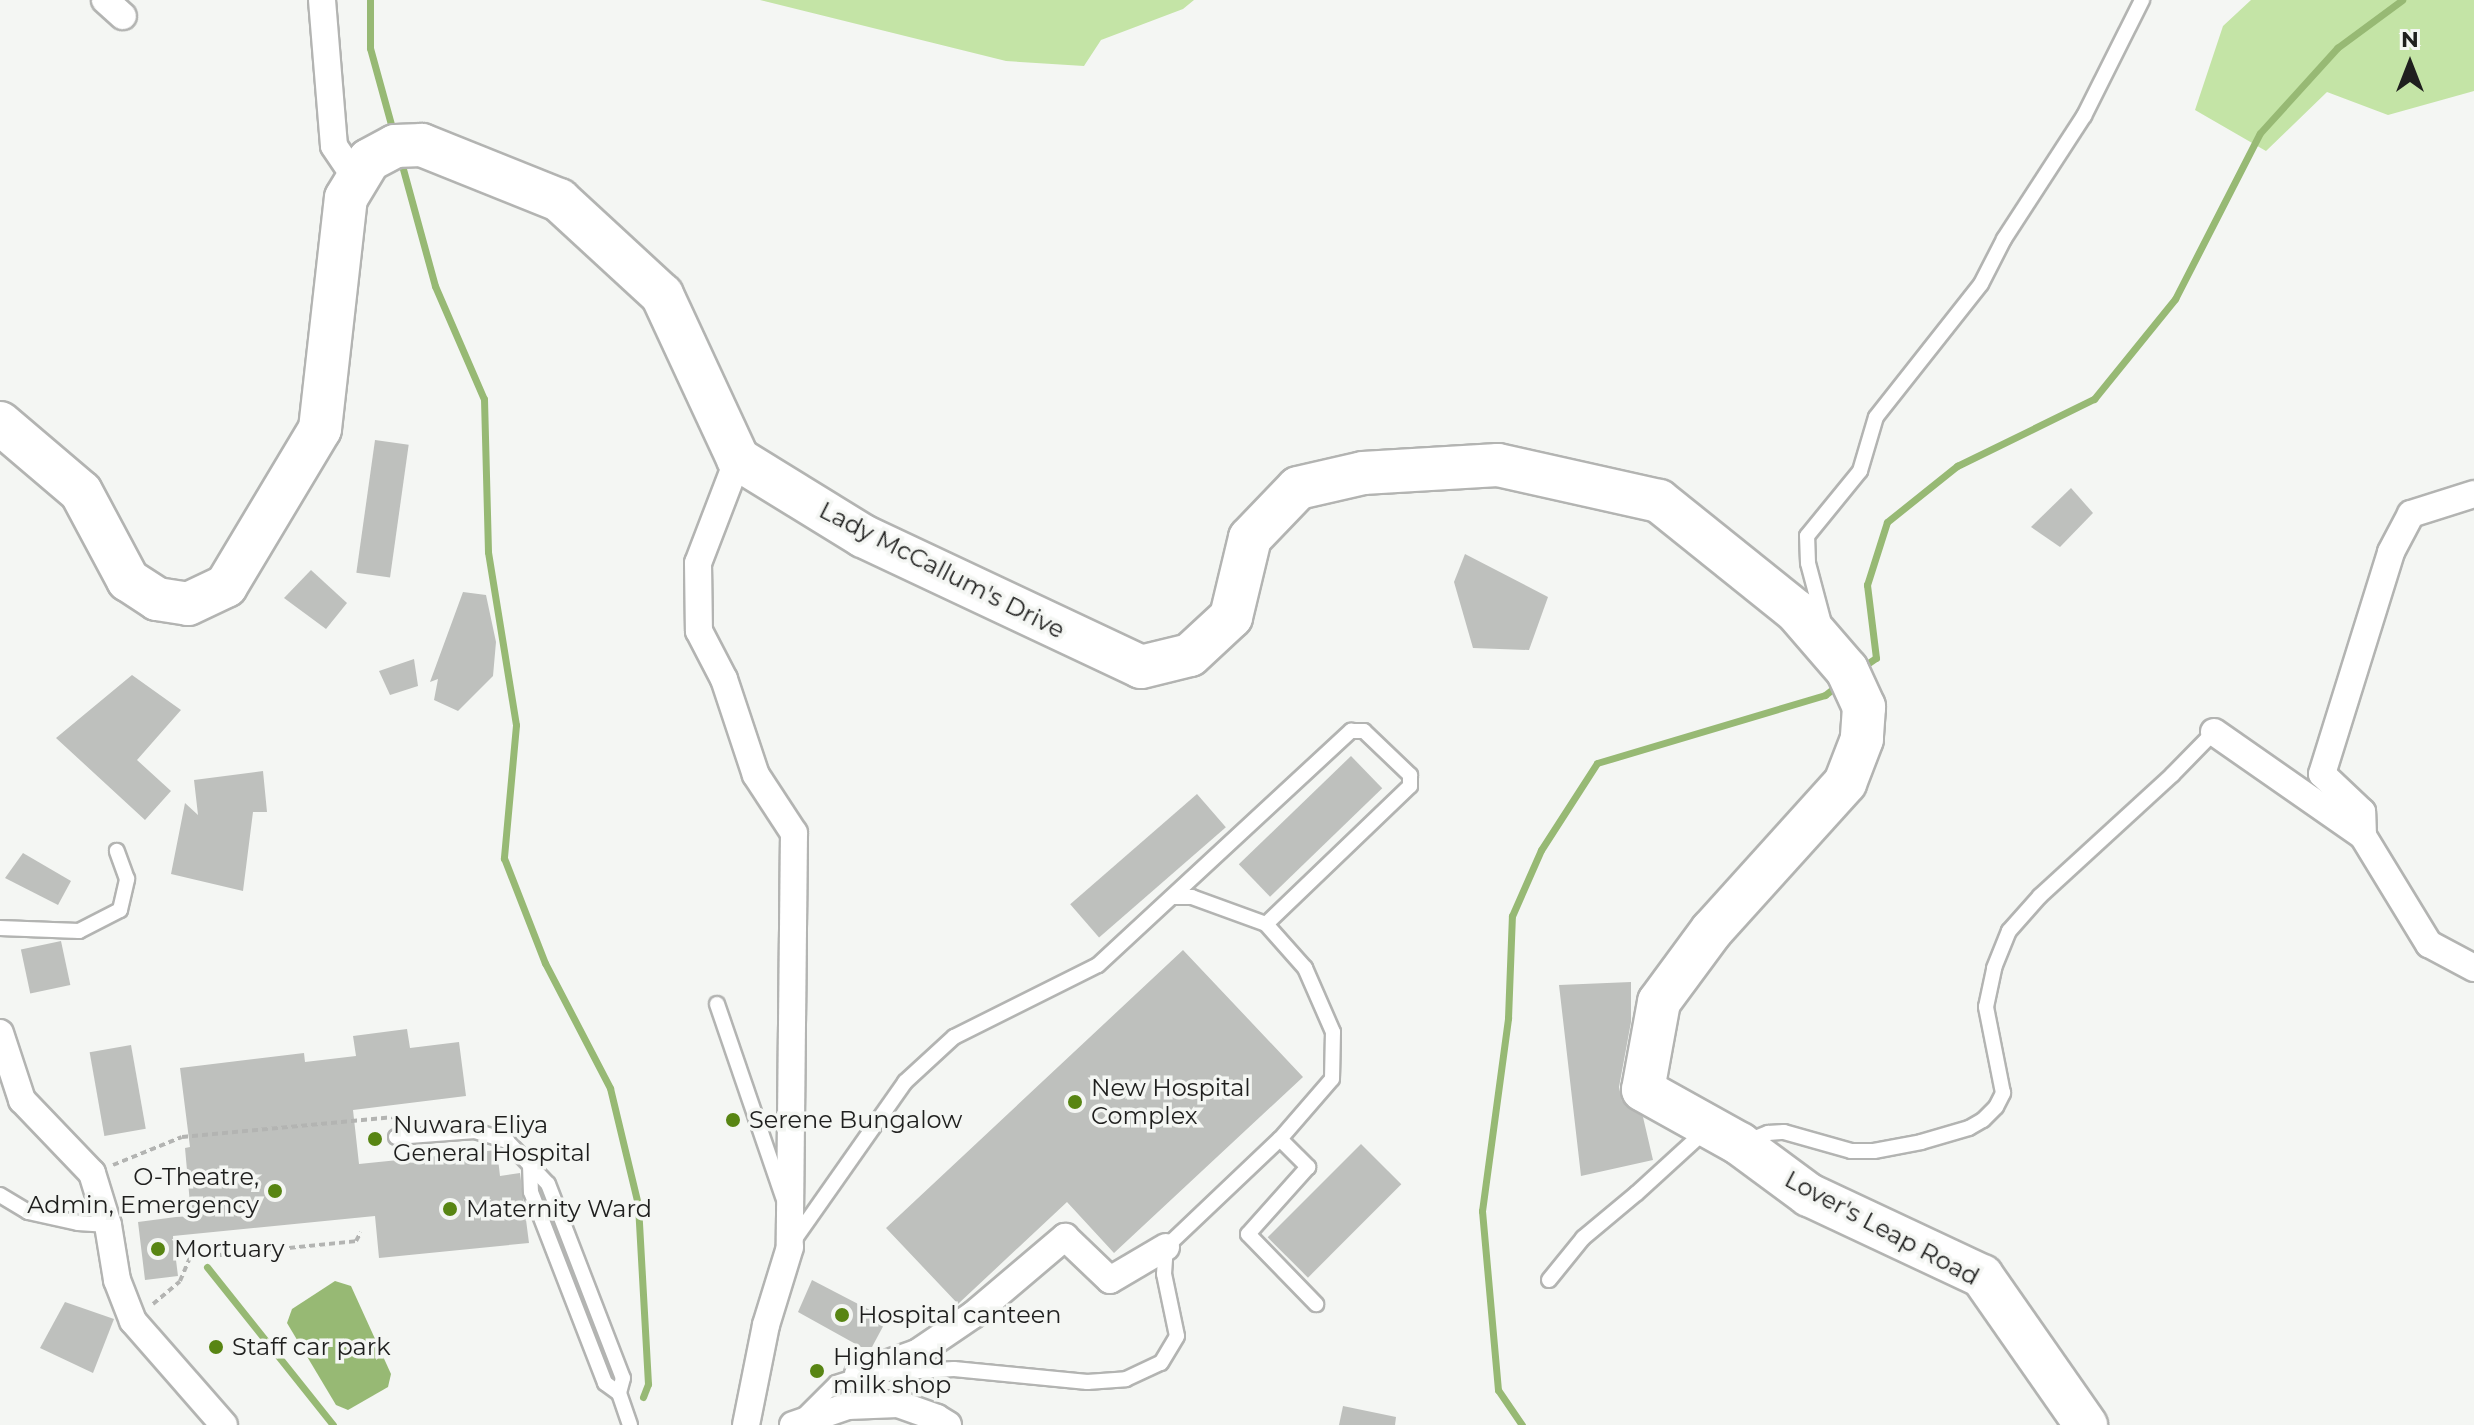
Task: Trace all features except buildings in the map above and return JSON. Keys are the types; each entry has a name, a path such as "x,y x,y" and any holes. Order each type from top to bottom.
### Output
{"main road":[{"path":"0,423 81,492 128,580 157,599 188,604 226,586 320,429 346,198 363,170 395,146 422,145 559,200 662,295 738,459"},
{"name":"Lady McCallum's Drive","path":"738,459 863,536 1141,667 1190,655 1231,617 1250,538 1298,488 1363,473 1498,465 1659,501 1796,611 1817,634"},
{"name":"Lover's Leap Road","path":"1817,634 1856,688 1862,739 1845,783 1712,930 1659,1002 1643,1090 1724,1136 1809,1195 1982,1276 2086,1425"}],"street":[{"path":"322,0 334,146 363,170"},
{"path":"738,459 698,563 699,631 724,679 756,775 794,833 790,1247 766,1325 746,1425"},
{"path":"2363,836 2362,812 2322,774 2391,552 2411,514 2474,494"},
{"path":"2214,732 2363,836 2429,944 2474,968"},
{"path":"0,1033 22,1100 92,1173 108,1225 117,1280 133,1321 224,1425"},
{"path":"858,1374 917,1353 973,1315 1065,1237 1110,1280 1166,1247"},
{"path":"794,1424 848,1406 898,1404 948,1425"}],"lane":[{"path":"1817,634 1825,627 1826,620 1808,563 1807,536 1860,471 1876,417 1981,284 2004,239 2084,116 2142,0"},
{"path":"790,1247 905,1082 954,1037 1098,965 1351,731 1364,731 1410,775 1410,786 1266,924"},
{"path":"1549,1280 1583,1238 1724,1136 1784,1132 1851,1151 1874,1151 1933,1139 1969,1128 1983,1120 1996,1107 2003,1093 1986,1007 1991,978 2009,931 2040,896 2172,775 2214,732"},
{"path":"0,928 79,931 120,910 127,879 117,851"},
{"path":"794,1424 836,1383 858,1374 954,1369 1087,1382 1126,1379 1161,1363 1177,1336 1164,1274 1166,1247 1280,1139 1332,1079 1333,1032 1305,968 1266,924 1192,897 1174,897"},
{"path":"717,1004 790,1217"},
{"path":"396,1137 475,1131 507,1141 530,1165 531,1192 605,1383 619,1393 630,1425"},
{"path":"1280,1139 1308,1167 1248,1234 1316,1304"},
{"path":"0,1195 28,1212 78,1223 108,1225"}],"path":[{"path":"92,1173 182,1137 395,1117 396,1137"},
{"path":"133,1321 180,1281 190,1258 356,1241 361,1232"}],"shaded area":[{"path":"760,0 1194,0 1183,9 1101,40 1084,66 1006,61"},
{"path":"2251,0 2474,0 2474,91 2388,115 2327,92 2266,151 2195,110 2223,26"},
{"path":"335,1281 351,1286 391,1374 388,1387 348,1410 336,1405 287,1323 292,1309"}],"waterway":[{"path":"370,0 370,48 394,135"},
{"path":"1861,668 1876,658 1867,585 1887,522 1957,466 2094,399 2175,299 2260,133 2337,48 2402,0"},
{"path":"400,158 435,286 484,399 488,552 516,725 504,858 545,963 610,1088 638,1205 648,1384 643,1397"},
{"path":"1522,1425 1498,1390 1482,1211 1508,1018 1512,916 1541,850 1597,763 1825,695 1838,685"},
{"path":"207,1267 333,1425"}],"place":[{"name":"New Hospital Complex","path":"1075,1102"},
{"name":"Serene Bungalow","path":"733,1120"},
{"name":"Nuwara Eliya General Hospital","path":"375,1139"},
{"name":"O-Theatre, Admin, Emergency","path":"275,1191"},
{"name":"Maternity Ward","path":"450,1209"},
{"name":"Mortuary","path":"158,1249"},
{"name":"Hospital canteen","path":"842,1315"},
{"name":"Staff car park","path":"216,1347"},
{"name":"Highland milk shop","path":"817,1371"}]}
